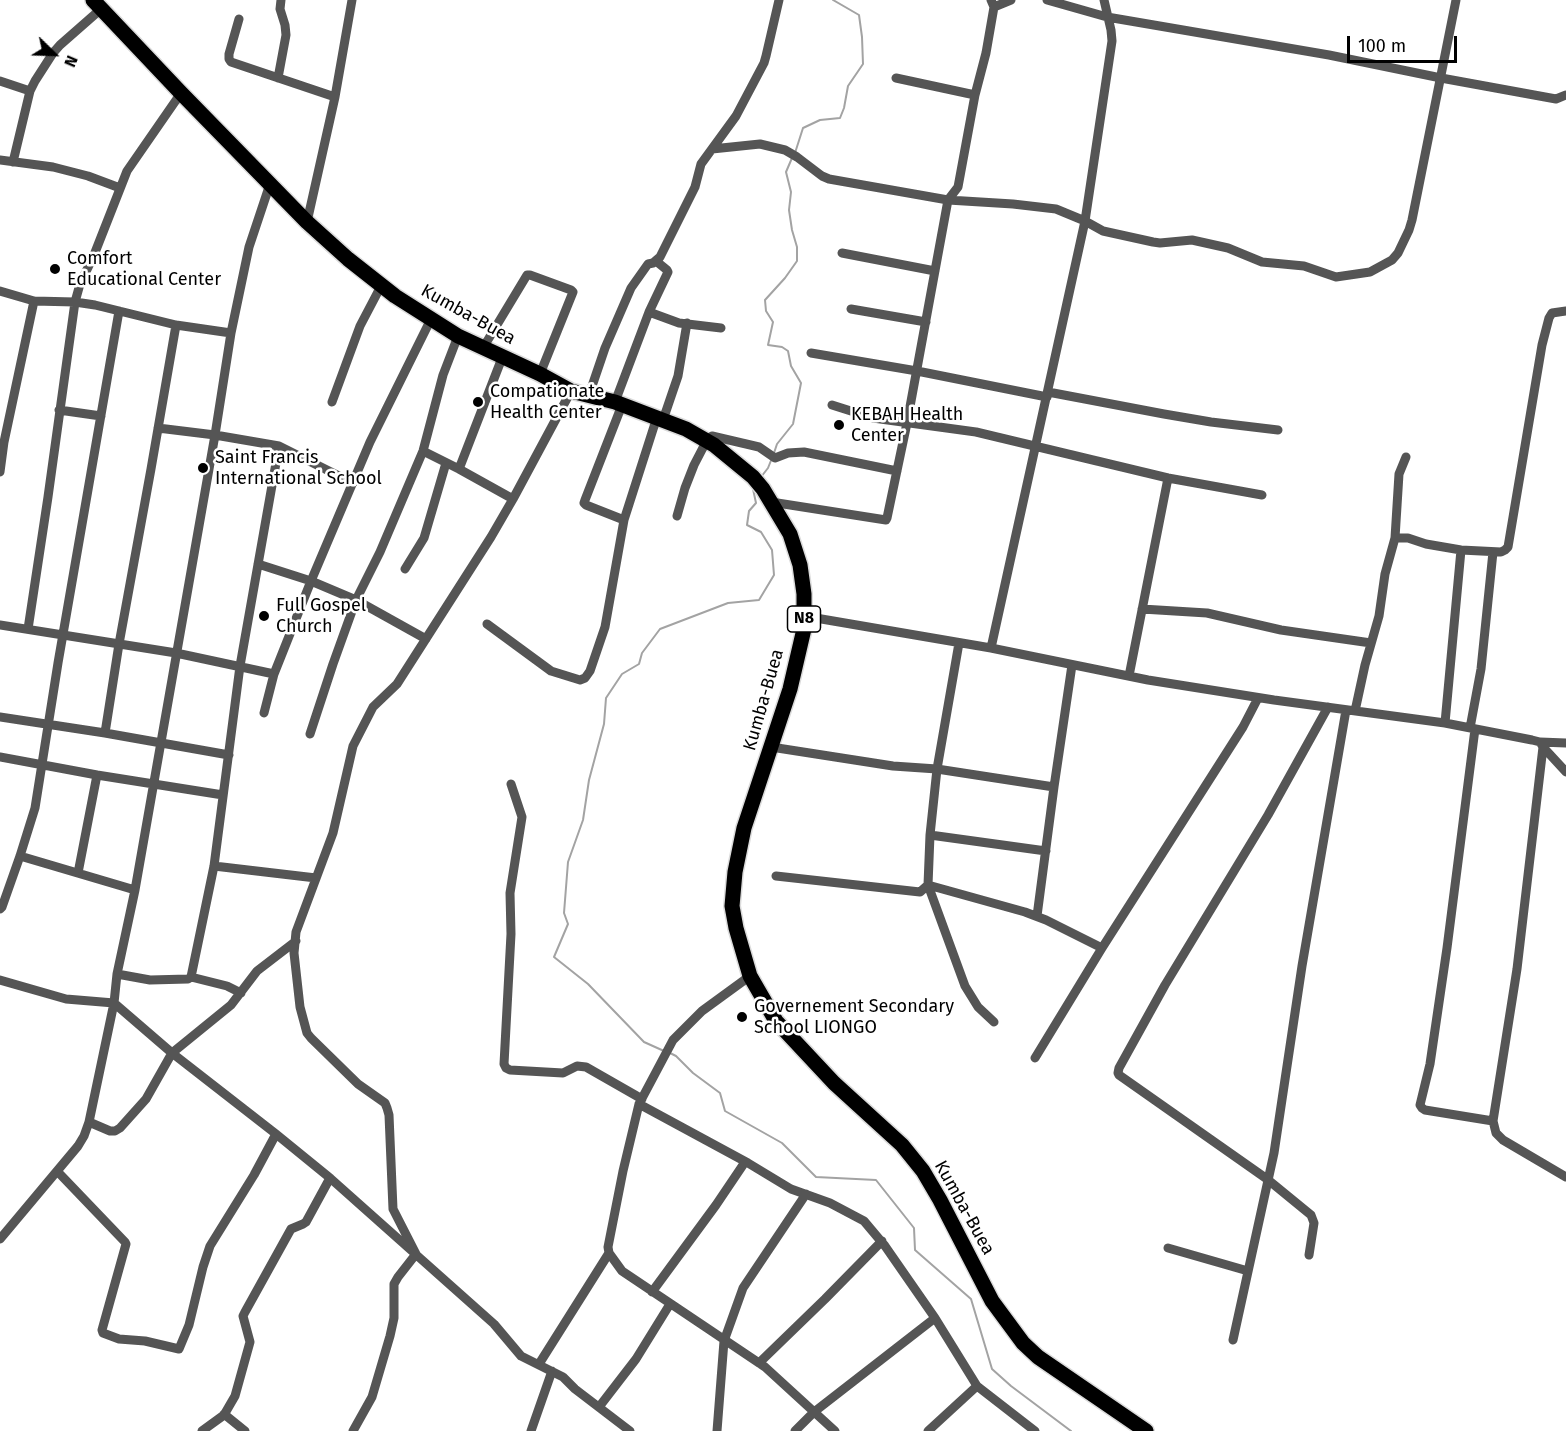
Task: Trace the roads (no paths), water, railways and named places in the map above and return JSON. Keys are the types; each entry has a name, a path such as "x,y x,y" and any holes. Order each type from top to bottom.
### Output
{"highway":[{"name":"Kumba-Buea","path":"97,3 181,93 308,222 381,286 458,336 571,391 660,418 707,440 753,477 764,489 790,534 800,565 804,616 803,635 790,689 744,828 735,872 732,903 736,928 750,976 776,1021 834,1083 902,1145 922,1171 940,1200 992,1301 1023,1343 1038,1357 1146,1431"}],"street":[{"path":"278,78 286,35 280,0"},
{"path":"308,222 352,0"},
{"path":"589,395 605,348 631,288 648,264 656,261 660,256 692,193 701,164 736,116 764,63 779,0"},
{"path":"771,502 886,520 888,517 948,200 958,187 975,95 986,53 992,3 1011,0"},
{"path":"1047,0 1107,17 1329,55 1440,78 1556,99 1566,95"},
{"path":"991,648 1085,221 1112,41 1112,30 1104,0"},
{"path":"712,149 753,144 775,147 797,157 829,179 948,200 1056,209 1103,231 1153,243 1192,240 1228,248 1262,262 1304,266 1336,277 1370,272 1392,260 1409,230 1456,0"},
{"path":"13,162 30,91 53,53 97,3"},
{"path":"239,19 229,54 231,62 334,97"},
{"path":"896,78 975,95"},
{"path":"0,81 30,91"},
{"path":"27,629 75,302 80,284 127,171 181,93"},
{"path":"0,160 62,169 120,188"},
{"path":"0,1239 78,1146 89,1122 135,890 216,435 231,333 249,247 270,184"},
{"path":"842,253 934,271"},
{"path":"624,520 584,503 649,312 668,272 656,261"},
{"path":"483,348 526,275 571,290 573,292 540,374"},
{"path":"332,402 360,326 381,286"},
{"path":"0,291 34,301 75,302 176,325 231,333"},
{"path":"0,472 4,442 34,301"},
{"path":"850,309 926,322"},
{"path":"0,909 21,856 35,808 119,311"},
{"path":"1395,538 1408,538 1426,544 1461,550 1501,552 1508,547 1548,318 1552,313 1566,311"},
{"path":"649,312 679,323 721,328"},
{"path":"264,713 274,674 311,580 370,442 431,319"},
{"path":"487,624 551,672 580,680 585,678 590,671 605,627 624,520 660,418 678,376 687,323"},
{"path":"105,733 176,325"},
{"path":"310,734 356,600 380,552 423,451 443,375 458,336"},
{"path":"811,353 1047,395 1211,422 1278,430"},
{"path":"459,469 502,358"},
{"path":"416,1254 393,1209 389,1115 385,1103 358,1084 307,1033 300,1007 294,953 298,926 335,828 353,746 373,706 397,684 426,639 513,499 571,391"},
{"path":"832,405 873,418 976,432 1168,478 1262,495"},
{"path":"59,411 101,416"},
{"path":"158,428 279,446 353,483"},
{"path":"676,516 685,488 707,440 712,436 759,447 775,458 788,453 804,452 897,471"},
{"path":"191,977 214,866 240,666 279,446"},
{"path":"423,451 513,499"},
{"path":"1233,1340 1274,1153 1302,966 1350,710 1379,616 1385,574 1395,538 1399,474 1406,457"},
{"path":"405,569 424,538 446,463"},
{"path":"1129,676 1168,478"},
{"path":"1445,723 1461,550"},
{"path":"1493,552 1447,948 1430,1064 1420,1105 1425,1110 1493,1121"},
{"path":"258,564 311,580 356,600 426,639"},
{"path":"1142,609 1207,614 1289,631 1371,643"},
{"path":"804,616 991,648 1129,676 1257,698 1445,723 1541,744 1566,743"},
{"path":"0,626 176,653 274,674"},
{"path":"959,643 937,770 930,835 928,885 964,986 978,1007 994,1022"},
{"path":"1037,916 1072,665"},
{"path":"1035,1058 1236,738 1257,698"},
{"path":"1309,1255 1314,1223 1311,1215 1267,1179 1118,1073 1165,985 1268,815 1328,707"},
{"path":"0,717 229,755"},
{"path":"1541,744 1566,772"},
{"path":"1541,744 1517,969 1493,1121 1496,1133 1503,1140 1566,1177"},
{"path":"771,747 1054,787"},
{"path":"0,757 42,766 223,795"},
{"path":"78,873 97,775"},
{"path":"511,784 522,818 511,885 511,934 503,1058 506,1068 563,1073 577,1066 586,1067 640,1102 791,1189 831,1203 857,1216 872,1229 882,1242 935,1318 977,1386 1035,1431"},
{"path":"930,835 1046,851"},
{"path":"21,856 135,890"},
{"path":"214,866 316,878"},
{"path":"776,876 920,892 928,885"},
{"path":"928,885 1037,916 1102,948"},
{"path":"89,1122 110,1131 120,1128 146,1100 172,1053 231,1005 257,971 296,940"},
{"path":"117,974 150,980 191,977 227,986 241,993"},
{"path":"750,976 702,1011 677,1035 640,1102 623,1171 608,1247 609,1253 622,1271 724,1341 759,1362 835,1431"},
{"path":"0,980 66,999 114,1004 330,1178 494,1324 521,1356 563,1377 575,1389 630,1431"},
{"path":"57,1171 126,1244 102,1329 104,1333 119,1339 145,1341 179,1348 189,1325 210,1246 254,1175 276,1134"},
{"path":"652,1292 716,1205 745,1161"},
{"path":"202,1431 224,1414 235,1396 250,1342 244,1312 291,1229 306,1222 330,1178"},
{"path":"717,1431 724,1341 743,1288 806,1194"},
{"path":"759,1362 882,1242"},
{"path":"1168,1248 1248,1271"},
{"path":"538,1364 609,1253"},
{"path":"353,1431 372,1397 390,1336 394,1318 394,1284 416,1254"},
{"path":"599,1407 636,1359 670,1304"},
{"path":"795,1431 814,1412 935,1318"},
{"path":"531,1431 552,1371"},
{"path":"928,1431 977,1386"},
{"path":"224,1414 245,1431"}],"waterway":[{"path":"795,153 803,128 820,120 840,118 848,86 863,64 859,15 833,0"},
{"path":"774,453 777,444 793,424 801,383 791,366 788,351 782,347 768,345 773,322 766,311 765,300 797,261 797,247 789,210 791,192 786,172 792,158"},
{"path":"761,477 772,458"},
{"path":"664,1051 644,1042 588,984 554,957 568,924 564,913 568,862 583,820 589,780 604,724 606,698 622,674 639,664 642,653 660,629 728,603 759,600 774,575 772,550 761,532 747,525 749,511 756,503 753,489"},
{"path":"670,1053 720,1093 725,1111 782,1143 816,1177 876,1180 914,1228 915,1250 971,1299 992,1369 1071,1431"}],"place":[{"name":"Comfort Educational Center","path":"55,269"},
{"name":"Compationate Health Center","path":"478,402"},
{"name":"KEBAH Health Center","path":"839,425"},
{"name":"Saint Francis International School","path":"203,468"},
{"name":"Full Gospel Church","path":"264,616"},
{"name":"Governement Secondary School LIONGO","path":"742,1017"}]}
